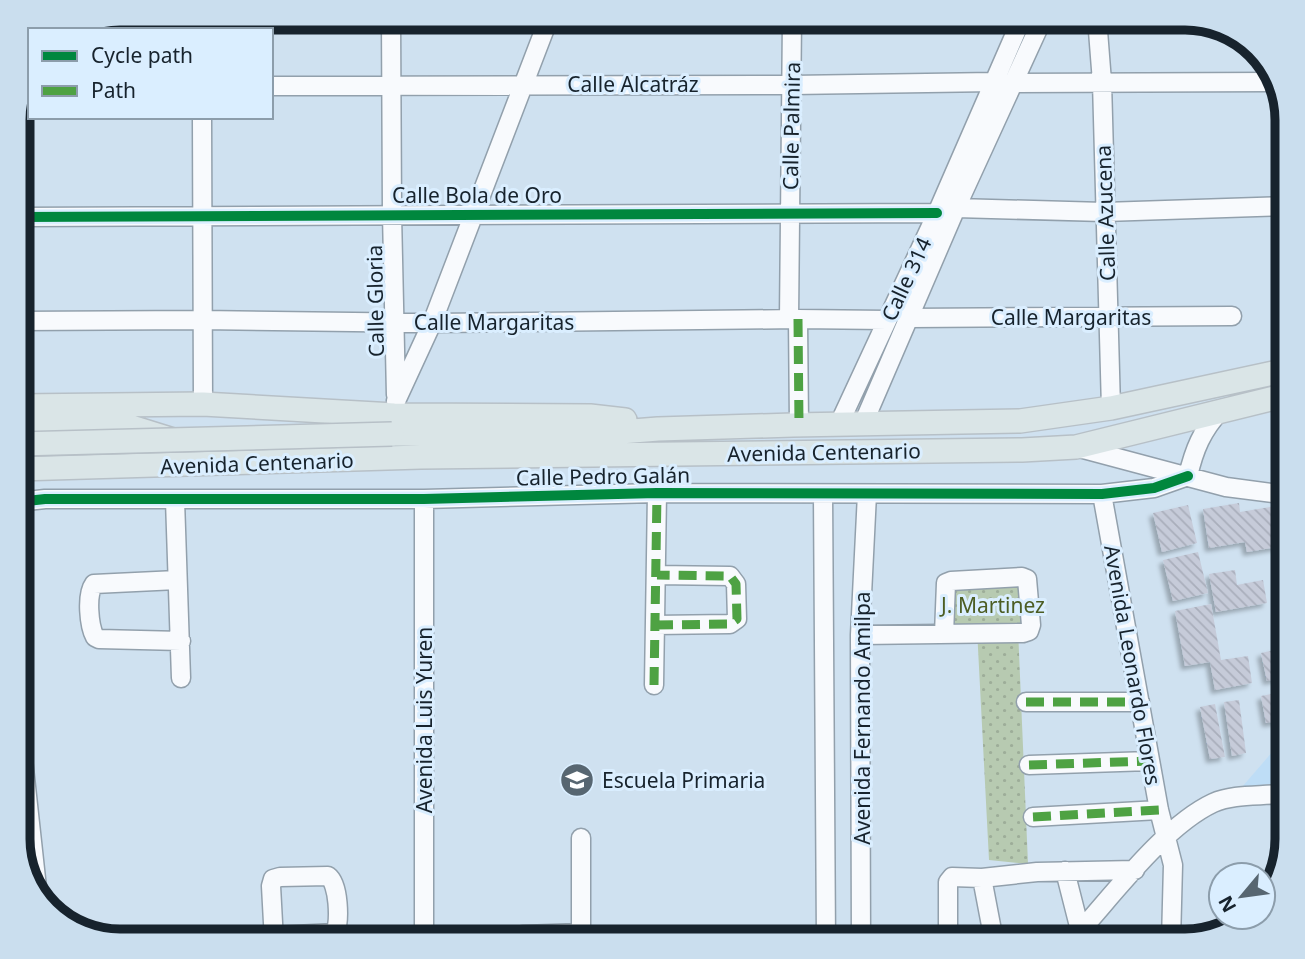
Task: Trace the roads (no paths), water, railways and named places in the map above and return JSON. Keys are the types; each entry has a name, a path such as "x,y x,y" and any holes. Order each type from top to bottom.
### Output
{"main road":[{"name":"Avenida Centenario","path":"30,406 203,404 608,433 658,429 1020,421 1111,408 1275,373"},
{"name":"Avenida Centenario","path":"30,470 421,457 1022,450 1076,447 1275,398"},
{"name":"Avenida Centenario","path":"30,443 394,417"},
{"path":"30,425 113,425 143,429 172,439 211,464"}],"street":[{"name":"Calle Gloria","path":"391,30 394,417"},
{"path":"394,417 544,30"},
{"name":"Calle Palmira","path":"792,30 790,214 799,425"},
{"name":"Calle 314","path":"839,424 937,213 1017,30"},
{"path":"863,424 956,208 1037,30"},
{"name":"Calle Azucena","path":"1098,30 1102,82 1111,408"},
{"name":"Calle Alcatráz","path":"273,86 994,82"},
{"path":"1013,83 1267,82"},
{"path":"202,119 203,404"},
{"path":"956,208 1104,212 1275,206"},
{"name":"Calle Bola de Oro","path":"30,217 937,213"},
{"name":"Calle Margaritas","path":"910,318 1232,316"},
{"name":"Calle Margaritas","path":"30,321 432,323 887,320"},
{"path":"1188,476 1201,435 1222,410"},
{"path":"1076,447 1275,498"},
{"path":"1122,492 1131,485 1135,476 1131,464 1123,459"},
{"name":"Calle Pedro Galán","path":"30,500 424,499 657,493 1102,494 1154,488 1188,476"},
{"path":"654,685 657,493"},
{"name":"Avenida Fernando Amilpa","path":"823,494 826,929"},
{"name":"Avenida Fernando Amilpa","path":"861,929 860,635 867,494"},
{"name":"Avenida Leonardo Flores","path":"1102,494 1159,810 1173,865 1171,929"},
{"name":"Avenida Luis Yuren","path":"424,499 424,929"},
{"path":"175,500 181,678"},
{"path":"655,625 730,624 737,619 736,584 730,576 657,575"},
{"path":"860,635 944,634 1029,631 1031,625 1027,579 1022,577 946,583 944,634"},
{"path":"177,580 98,583 91,587 90,606 92,629 99,639 181,641"},
{"path":"1026,702 1140,702"},
{"path":"1029,765 1150,761"},
{"path":"1088,929 1165,836 1213,803 1275,794"},
{"path":"1032,817 1159,810"},
{"path":"30,823 35,868"},
{"path":"581,838 581,929"},
{"path":"948,929 948,880 952,877 982,878 1065,871 1135,870"},
{"path":"1065,871 1080,929"},
{"path":"273,929 273,879 328,876 334,880 337,929"},
{"path":"982,878 992,929"}],"place":[{"name":"Escuela Primaria","path":"577,780"}],"park label":[{"name":"J. Martinez","path":"993,605"}]}
